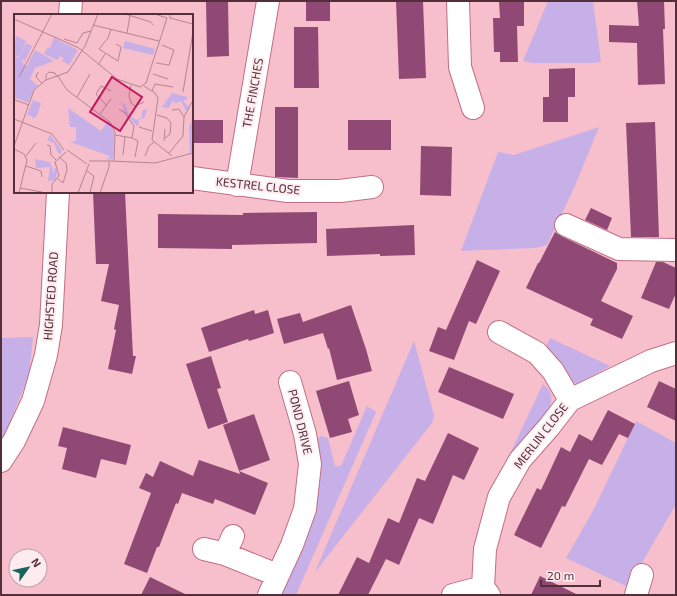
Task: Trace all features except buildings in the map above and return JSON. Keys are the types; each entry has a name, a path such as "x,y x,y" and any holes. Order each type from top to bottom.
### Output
{"street":[{"path":"70,14 71,1"},
{"name":"THE FINCHES","path":"237,185 268,1"},
{"path":"458,1 460,67 473,108"},
{"name":"KESTREL CLOSE","path":"193,178 288,191 340,191 372,187"},
{"name":"HIGHSTED ROAD","path":"1,461 14,441 33,401 46,355 51,325 58,193"},
{"path":"566,225 619,249 676,250"},
{"name":"MERLIN CLOSE","path":"499,332 537,352 553,371 570,400"},
{"name":"MERLIN CLOSE","path":"454,595 486,591 485,549 500,497 520,460 549,428 570,400 651,361 676,353"},
{"name":"POND DRIVE","path":"269,595 292,545 306,509 310,464 305,434 290,382"},
{"path":"204,549 229,545 277,575"}],"shaded area":[{"path":"548,1 593,1 601,62 532,63 523,61"},
{"path":"599,127 574,188 547,245 536,248 461,251 498,152 514,155"},
{"path":"33,337 29,375 1,441 1,338"},
{"path":"550,338 610,366 577,384 563,373 551,357 546,347"},
{"path":"414,341 434,415 432,423 315,572"},
{"path":"543,384 549,390 551,397 551,404 548,411 544,418 507,460"},
{"path":"367,406 376,412 296,595 278,595 317,503 321,473 317,440 321,436 328,438 335,466 341,466"},
{"path":"636,421 676,443 676,504 628,587 566,558 594,509"}]}
